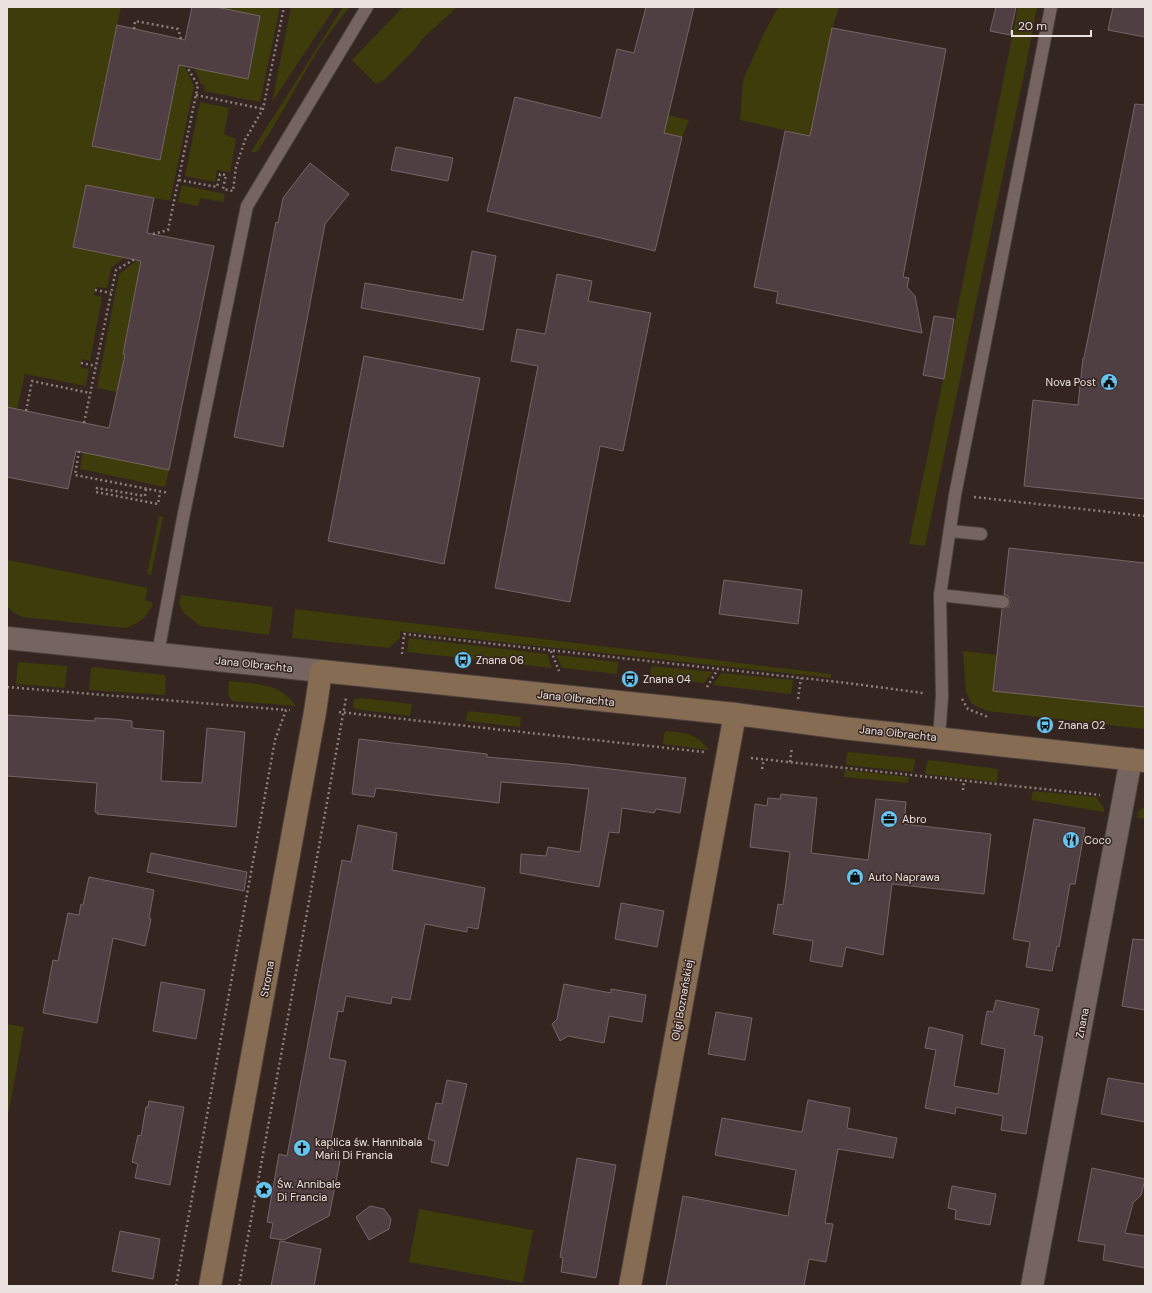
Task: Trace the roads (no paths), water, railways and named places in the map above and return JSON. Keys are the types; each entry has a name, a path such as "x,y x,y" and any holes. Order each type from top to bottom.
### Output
{"street":[{"name":"Jana Olbrachta","path":"7,638 735,714 843,728 1138,760"},
{"name":"Stroma","path":"210,1286 316,712 321,671"},
{"name":"Olgi Boznańskiej","path":"630,1286 735,714"},
{"name":"Znana","path":"1032,1286 1138,760"}],"lane":[{"path":"158,653 183,518 247,206 367,7"},
{"path":"939,738 942,696 940,595 955,495 1051,7"},
{"path":"950,531 980,534"},
{"path":"940,595 1003,602"}],"place":[{"name":"Nova Post","path":"1109,382"},
{"name":"Znana 06","path":"463,660"},
{"name":"Znana 04","path":"630,679"},
{"name":"Znana 02","path":"1045,725"},
{"name":"Abro","path":"889,819"},
{"name":"Coco","path":"1071,840"},
{"name":"Auto Naprawa","path":"855,877"},
{"name":"kaplica św. Hannibala Marii Di Francia","path":"302,1148"},
{"name":"Św. Annibale Di Francia","path":"264,1190"}]}
